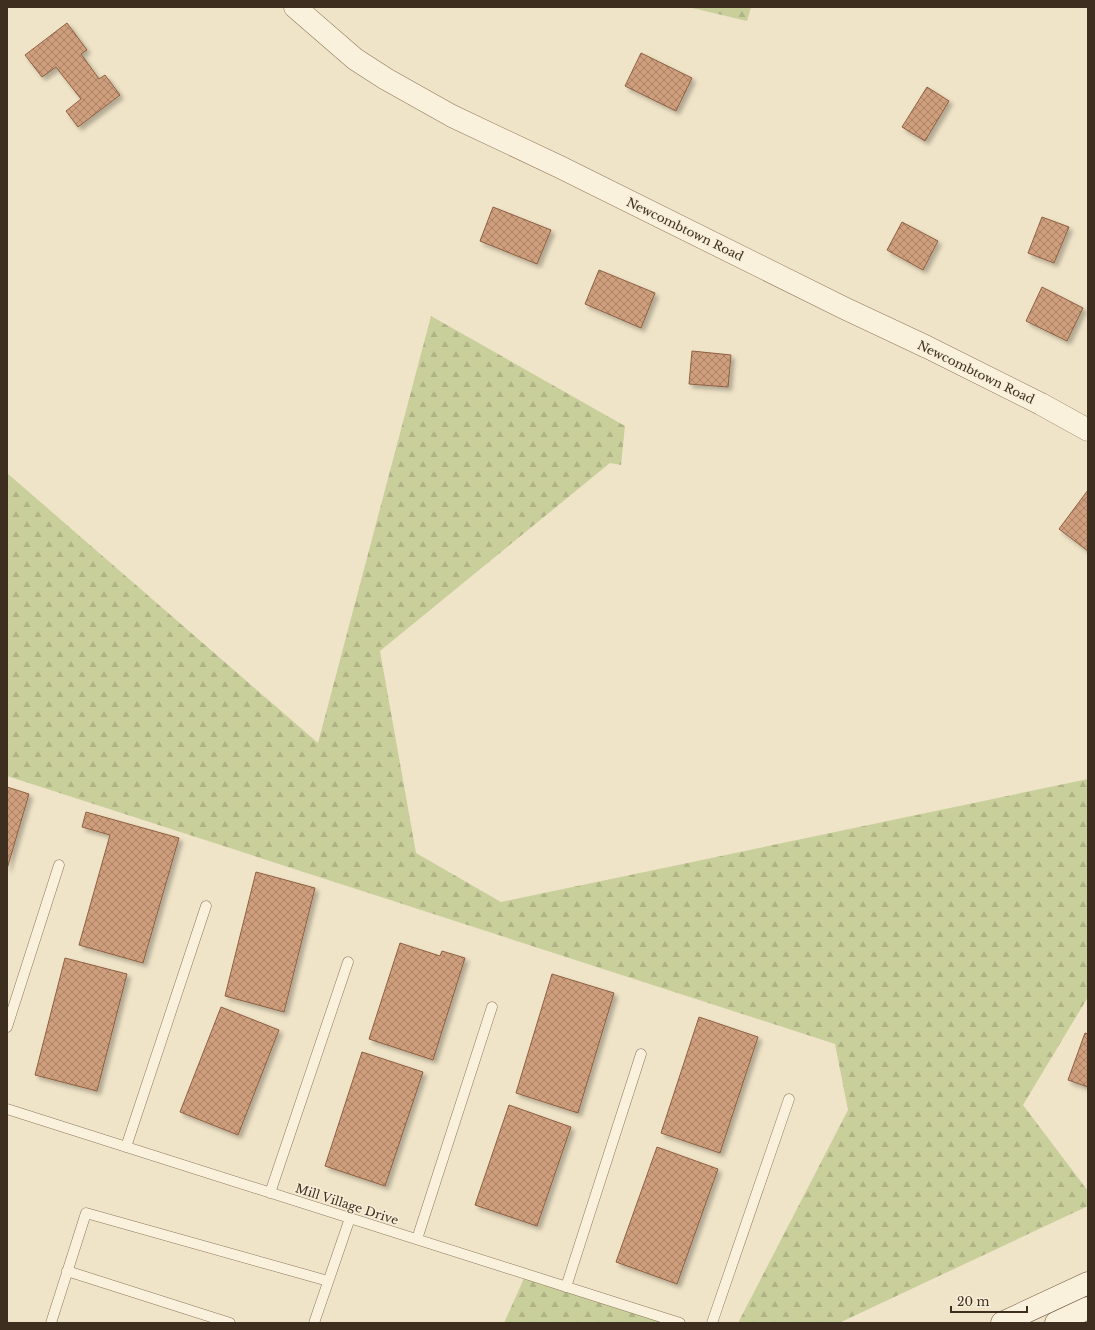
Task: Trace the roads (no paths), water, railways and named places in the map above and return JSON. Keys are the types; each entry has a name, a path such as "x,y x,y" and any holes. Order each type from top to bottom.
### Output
{"street":[{"name":"Newcombtown Road","path":"295,7 355,59 386,79 452,116 560,167 837,305 934,351 1041,404 1088,430"},
{"path":"1002,1323 1088,1283"},
{"path":"1056,1323 1088,1308"}],"lane":[{"path":"7,1026 59,865"},
{"path":"126,1147 206,906"},
{"path":"270,1193 348,962"},
{"path":"417,1239 492,1007"},
{"path":"566,1287 641,1054"},
{"path":"712,1323 789,1099"},
{"name":"Mill Village Drive","path":"7,1109 680,1323"},
{"path":"51,1323 86,1213 328,1281"},
{"path":"314,1323 350,1218"},
{"path":"67,1271 230,1323"}]}
